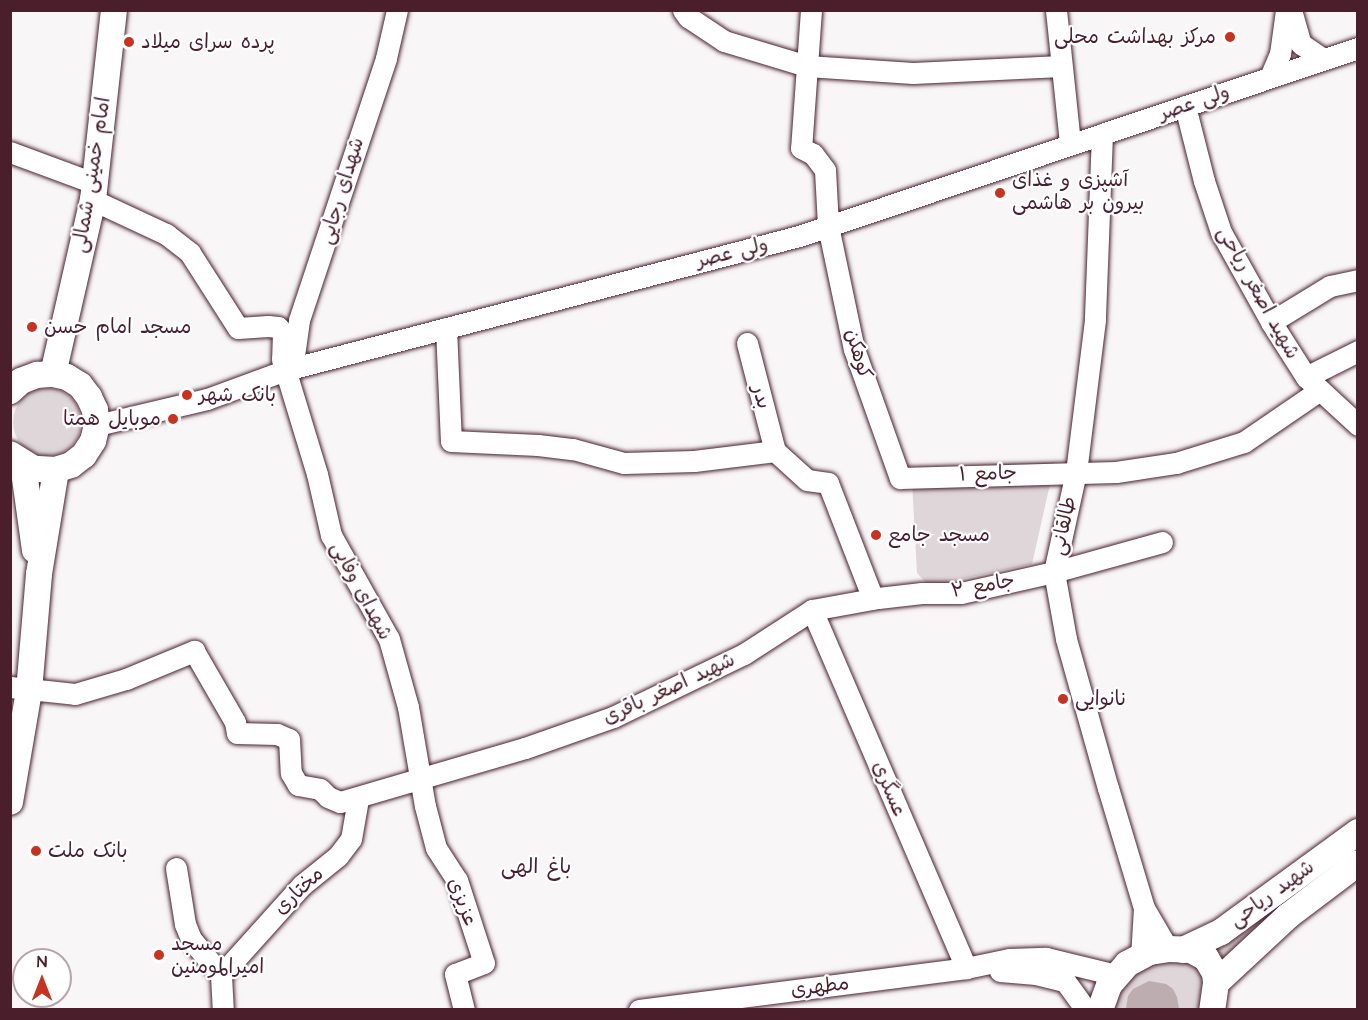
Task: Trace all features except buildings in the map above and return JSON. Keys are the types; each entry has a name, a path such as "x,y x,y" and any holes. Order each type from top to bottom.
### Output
{"main road":[{"name":"امام خمینی شمالی","path":"53,374 93,191 114,10"},
{"path":"10,391 21,381 37,375 53,374 67,377 85,391 95,410 97,425 93,441 84,454 71,465 56,470 34,469 17,459"},
{"path":"17,459 39,574"},
{"path":"10,802 20,689 56,470"},
{"name":"شهید ریاحی","path":"1140,957 1175,949 1221,932 1358,832"},
{"name":"شهید ریاحی","path":"1216,1000 1288,916 1358,863"},
{"path":"1175,949 1206,958 1215,973 1216,1000"},
{"path":"1100,1010 1108,985 1116,975 1140,957"}],"street":[{"name":"شهدای رجایی","path":"286,370 294,358 298,320 386,58 397,10"},
{"path":"683,10 688,17 724,41 807,66 913,73 1061,66"},
{"path":"807,66 811,10"},
{"path":"1056,10 1070,144"},
{"path":"1270,77 1282,43 1286,10"},
{"path":"1291,10 1301,44 1323,59"},
{"name":"ولی عصر","path":"97,425 207,399 286,370 828,226 1358,48"},
{"name":"کوهکن","path":"807,66 801,148 813,154 825,170 828,226 854,350 900,478"},
{"name":"شهید اصغر ریاحی","path":"1185,106 1204,181 1221,232 1271,322 1313,384 1358,424"},
{"name":"طالقانی","path":"1102,134 1095,320 1076,472 1054,572 1066,639 1144,908"},
{"path":"10,152 93,191 166,234 190,253 238,328 278,327 298,320"},
{"path":"1271,322 1330,286 1358,280"},
{"name":"شهدای وفایی","path":"278,327 283,333 282,359 317,474 331,535 388,639 408,707 421,778"},
{"path":"446,328 451,441 573,449 624,464 694,461 775,451 807,480 828,483 873,598"},
{"name":"بدر","path":"747,343 775,451"},
{"name":"جامع ۱","path":"900,478 1116,472 1176,463 1213,453 1244,442 1313,384 1358,351"},
{"name":"جامع ۲","path":"910,594 961,593 1054,572 1162,542"},
{"name":"شهید اصغر باقری","path":"358,799 525,748 613,717 744,654 812,609 910,594"},
{"name":"عسگری","path":"812,609 966,968"},
{"path":"20,689 75,694 126,679 194,651 235,723 237,733 277,734 289,738 291,773 298,784 320,789 328,797 340,802 358,799"},
{"name":"عزیزی","path":"421,778 436,848 457,880 484,963 455,974 464,1010"},
{"name":"مختاری","path":"221,975 302,885 338,856 351,839 358,799"},
{"path":"176,868 184,924 191,939 221,975 223,1010"},
{"path":"1144,908 1175,949"},
{"path":"1140,957 1144,908"},
{"path":"966,968 1010,959 1046,958 1116,975"},
{"path":"966,968 1036,974 1065,981 1086,1010"},
{"name":"مطهری","path":"639,1010 966,968"}],"shaded area":[{"path":"47,388 60,391 71,398 78,409 81,422 78,435 71,446 60,453 47,456 34,453 23,446 16,435 13,422 16,409 23,398 34,391"},
{"path":"1055,462 1032,564 929,586 917,573 912,481 973,465"},
{"path":"1357,838 1357,851 1226,966 1214,943"},
{"path":"1167,954 1207,970 1204,1009 1105,1010 1118,981"},
{"path":"1149,981 1166,984 1173,989 1179,1009 1126,1009 1128,996 1133,989"}],"place":[{"name":"مرکز بهداشت محلی","path":"1230,37"},
{"name":"پرده سرای میلاد","path":"129,42"},
{"name":"آشپزی و غذای بیرون بر هاشمی","path":"1000,193"},
{"name":"مسجد امام حسن","path":"32,327"},
{"name":"بانک شهر","path":"187,395"},
{"name":"موبایل همتا","path":"173,419"},
{"name":"مسجد جامع","path":"876,535"},
{"name":"نانوایی","path":"1063,699"},
{"name":"بانک ملت","path":"36,851"},
{"name":"مسجد امیرالمومنین","path":"159,955"}],"district":[{"name":"باغ الهی","path":"536,867"}]}
